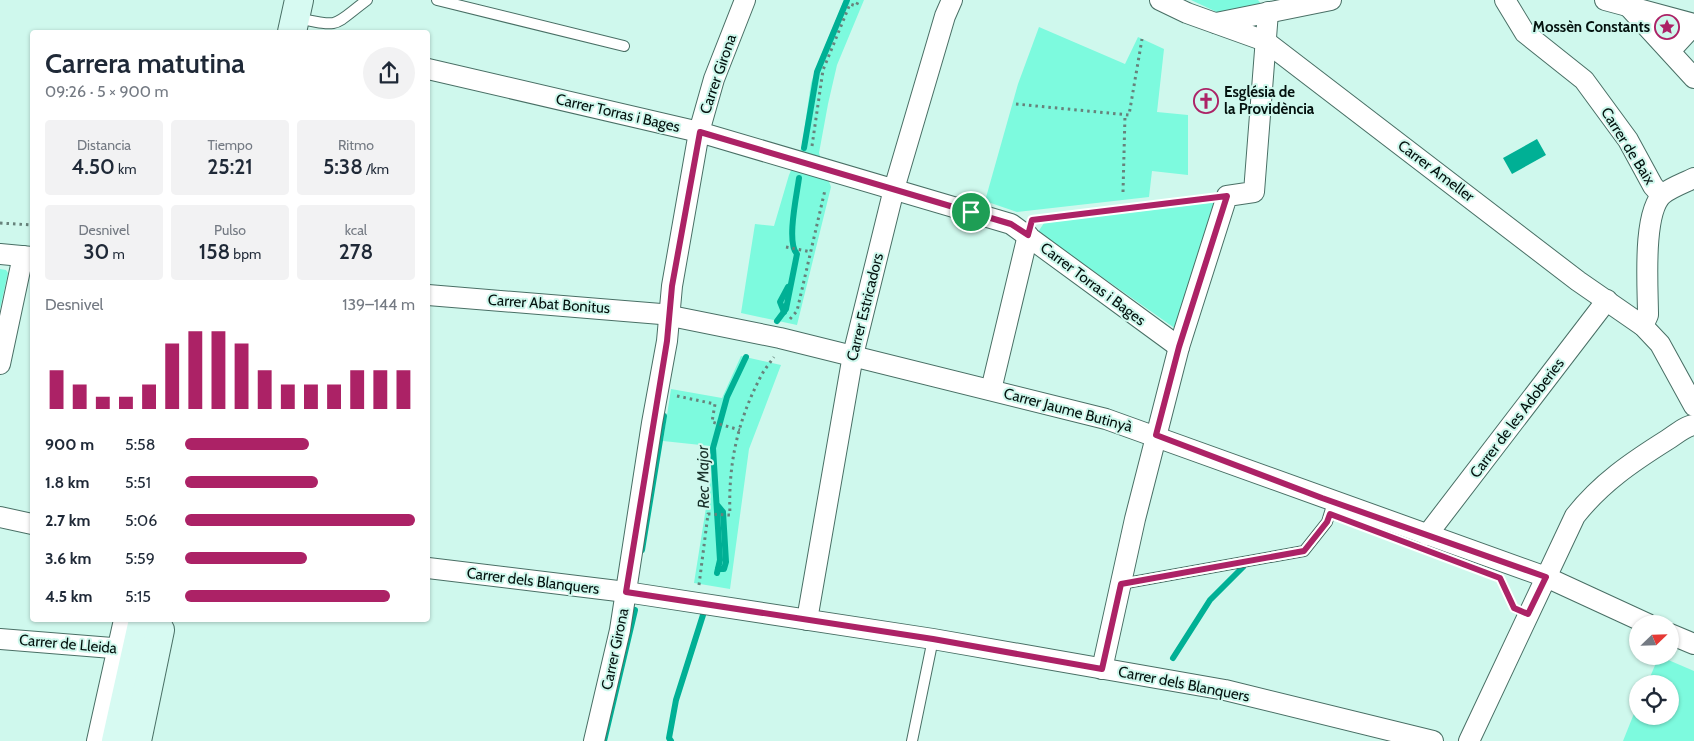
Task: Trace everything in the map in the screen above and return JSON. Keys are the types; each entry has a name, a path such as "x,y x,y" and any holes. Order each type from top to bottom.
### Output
{"main road":[{"path":"116,741 128,649 142,622"},
{"path":"140,730 162,622"}],"street":[{"name":"Carrer Girona","path":"594,741 620,630 670,317 672,286 700,132 714,79 745,0"},
{"name":"Carrer Estricadors","path":"807,620 853,355 894,189 945,16 952,0"},
{"name":"Carrer Ameller","path":"1160,0 1265,41 1606,300 1643,326 1660,344 1694,406"},
{"path":"1216,23 1331,0"},
{"name":"Carrer de Baix","path":"1505,0 1525,33 1584,80 1628,140 1653,186 1661,195 1653,212 1648,243 1648,315 1643,326"},
{"path":"1605,0 1694,24 1670,51"},
{"path":"1628,6 1694,78"},
{"path":"1102,669 1156,435 1179,347 1227,196 1254,192 1268,12"},
{"name":"Carrer Torras i Bages","path":"430,69 700,132 1011,224 1179,347"},
{"path":"1661,195 1694,178"},
{"path":"991,390 1028,235"},
{"path":"0,254 28,256 0,364"},
{"name":"Carrer Abat Bonitus","path":"430,295 614,309 670,317"},
{"name":"Carrer de les Adoberies","path":"1426,535 1606,300"},
{"name":"Carrer Jaume Butinyà","path":"670,317 780,338 853,355 1106,419 1156,435 1334,502 1546,577 1629,615"},
{"path":"1469,741 1575,516 1592,495 1634,461 1694,425"},
{"path":"0,517 30,524"},
{"name":"Carrer dels Blanquers","path":"430,568 626,592 933,639 1225,690 1434,741"},
{"path":"97,741 128,649 124,622"},
{"path":"1679,638 1694,644"},
{"name":"Carrer de Lleida","path":"0,639 128,649"},
{"path":"128,649 144,666 136,706 140,730"}],"lane":[{"path":"296,17 333,25 343,20 367,0"},
{"path":"436,0 624,46"},
{"path":"1121,584 1304,551 1327,522 1334,502"},
{"path":"912,741 933,639"}],"path":[{"path":"696,603 708,514 730,515 729,482 745,410 760,377 773,358 788,320 797,311 826,191 808,181 823,70 851,2 856,6 859,0"},
{"path":"1016,104 1129,115 1142,39"},
{"path":"1122,192 1125,115"},
{"path":"1028,235 1032,220 1227,196"},
{"path":"0,223 30,225"},
{"path":"786,247 811,252"},
{"path":"764,356 782,360"},
{"path":"658,392 715,404 712,422 740,430"},
{"path":"1500,578 1514,608 1528,614"}],"shaded area":[{"path":"844,0 864,0 837,65 828,104 819,153 831,187 797,325 741,313 755,224 774,226 789,175 802,146 811,83"},
{"path":"1191,0 1258,0 1262,5 1221,14"},
{"path":"1039,27 1125,64 1138,37 1164,49 1157,112 1188,115 1188,175 1152,171 1149,197 1017,212 985,201 1018,84"},
{"path":"1537,139 1546,155 1512,174 1503,158"},
{"path":"1216,202 1176,329 1038,232 1044,223"},
{"path":"0,269 6,270 8,273 0,309"},
{"path":"741,356 781,365 749,449 730,589 694,583 711,476 710,446 663,441 671,389 722,398"},
{"path":"1655,665 1679,665 1694,671 1694,741 1623,741 1629,725 1679,725 1679,675 1651,675"}],"waterway":[{"name":"Rec Major","path":"804,148 817,72 847,0"},
{"name":"Rec Major","path":"777,321 786,309 797,254 792,240 792,229 799,178"},
{"path":"784,312 780,302 788,287"},
{"name":"Rec Major","path":"717,573 720,560 713,448 727,397 746,357"},
{"path":"642,550 664,416"},
{"path":"718,506 723,512 726,562 724,569 718,569"},
{"path":"1173,658 1210,600 1243,567"},
{"path":"604,741 635,610"},
{"name":"Rec Major","path":"671,741 669,738 676,700 703,615"}],"place":[{"name":"Mossèn Constants","path":"1667,27"},
{"name":"Església de la Providència","path":"1206,101"}],"route":[{"path":"700,132 971,212 1011,224 1028,235 1032,220 1227,196 1179,347 1156,435 1322,498 1546,577 1528,614 1514,608 1500,578 1330,514 1327,522 1304,551 1121,584 1102,669 933,639 626,592 652,423 667,341 672,286 700,132"}]}
